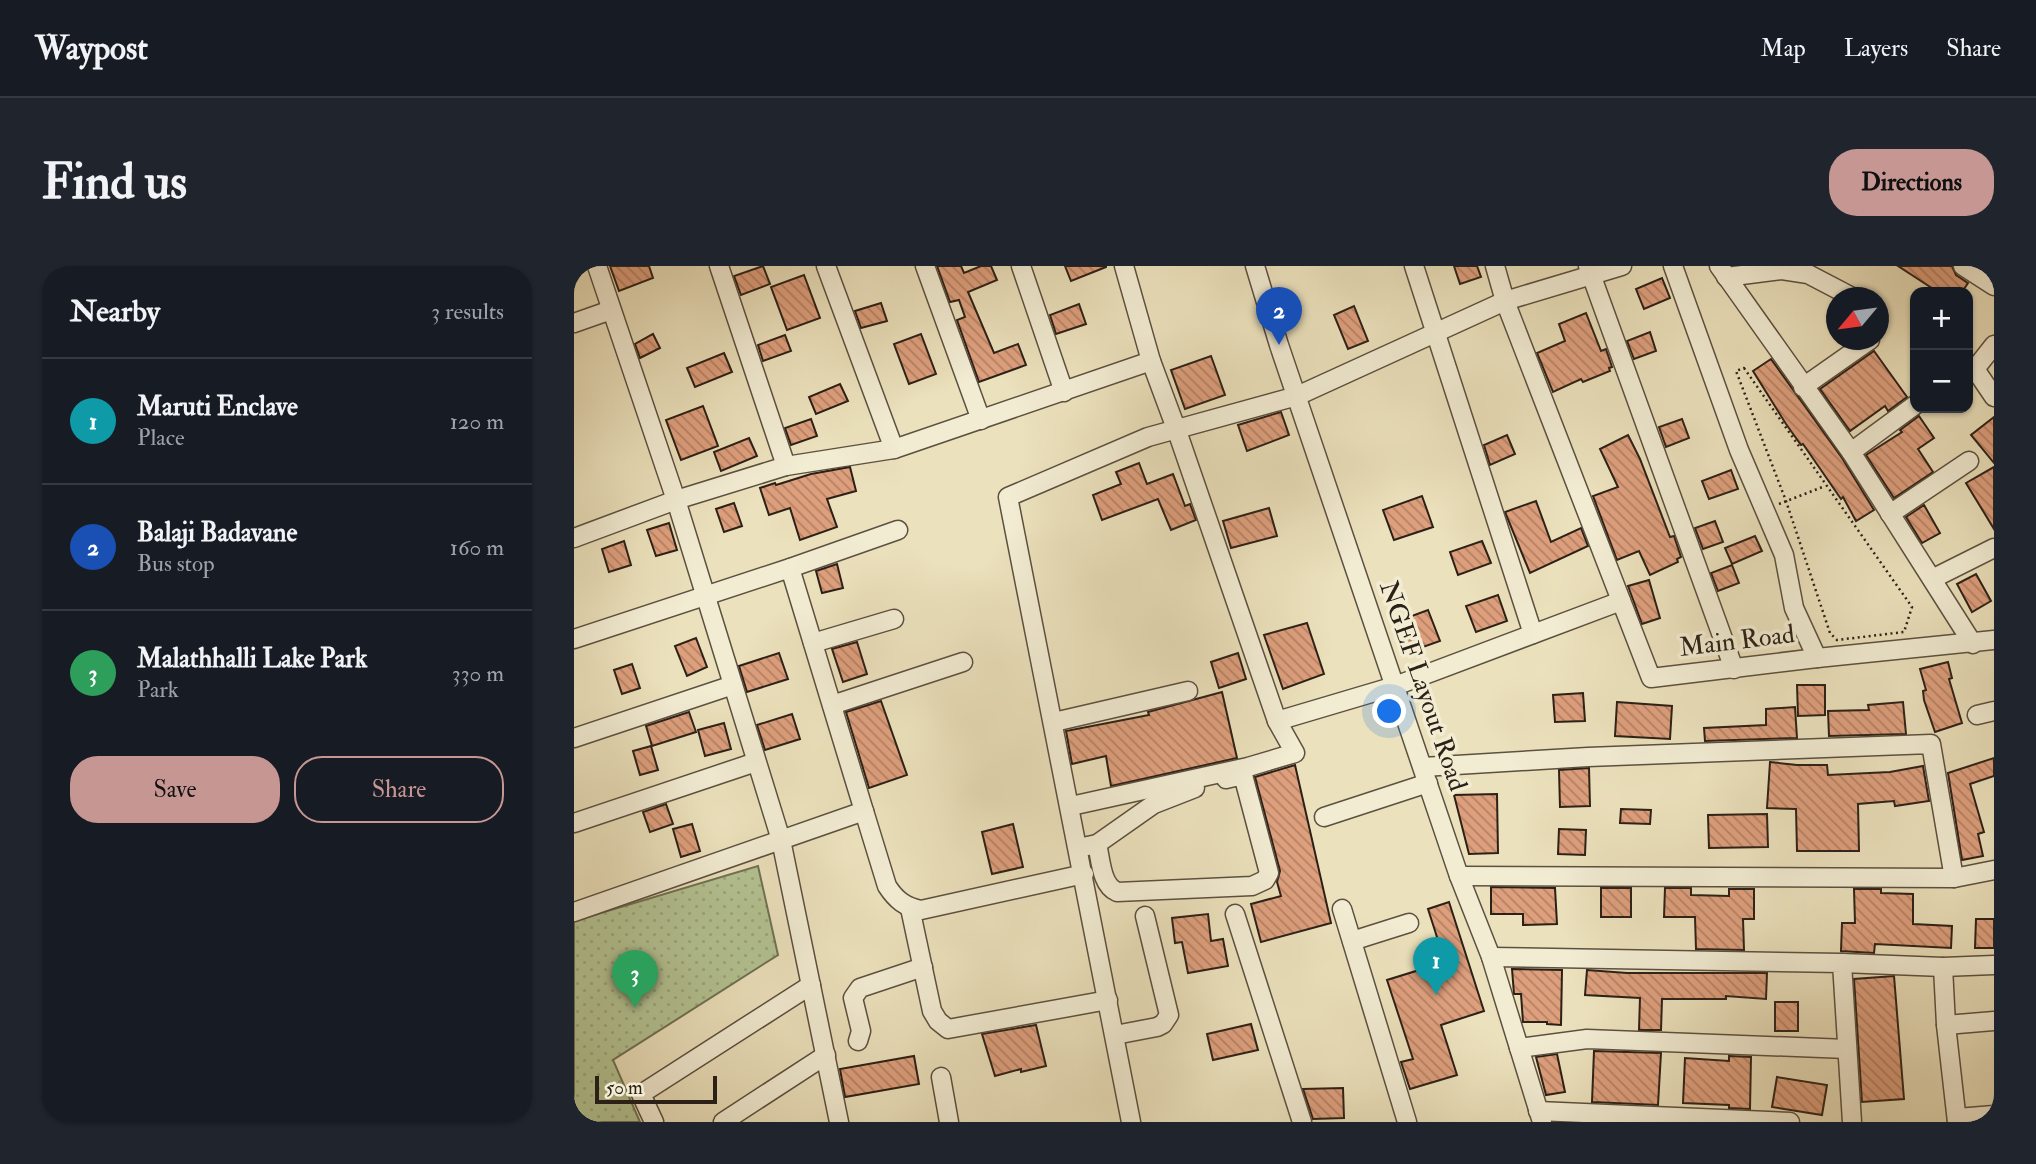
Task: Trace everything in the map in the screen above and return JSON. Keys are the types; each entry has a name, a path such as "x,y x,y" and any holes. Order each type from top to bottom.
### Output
{"street":[{"path":"597,266 676,500 781,840 839,1122"},
{"path":"719,266 786,466"},
{"path":"826,266 894,449"},
{"path":"925,266 981,420"},
{"path":"1021,266 1064,392"},
{"path":"1070,806 1248,767 1294,752 1277,721 1151,361 1124,266"},
{"name":"NGEF Layout Road","path":"1255,266 1459,876 1491,957 1540,1116"},
{"path":"1414,266 1533,634"},
{"path":"1277,721 1395,686 1621,601 1505,301 1495,266"},
{"path":"1132,1122 1008,497 1148,437 1297,396 1505,301 1590,271 1622,266"},
{"path":"1674,266 1739,450 1784,555 1794,608 1817,658"},
{"path":"1963,266 1994,286"},
{"path":"1722,272 1782,270 1808,274 1833,287"},
{"path":"1590,271 1734,669"},
{"path":"1722,272 1851,453 1973,644"},
{"path":"574,323 611,310"},
{"path":"1973,369 1994,345"},
{"path":"1803,387 1856,350"},
{"path":"574,538 676,500 786,466 894,449 1151,361"},
{"path":"1973,373 1994,397"},
{"path":"1851,453 1910,409"},
{"path":"1890,514 1969,461"},
{"path":"574,639 898,530"},
{"path":"1932,579 1994,548"},
{"path":"790,568 887,886 893,895 910,908 921,910 1084,874"},
{"name":"Main Road","path":"1621,601 1651,678 1994,640"},
{"path":"813,643 894,619"},
{"path":"832,705 963,662"},
{"path":"574,738 733,685"},
{"path":"1054,722 1188,691"},
{"path":"1325,817 1425,775 1588,757 1931,744 1954,878"},
{"path":"574,823 757,762"},
{"path":"1078,848 1097,844 1154,804 1207,784 1243,775 1269,873 1265,880 1252,886 1117,892 1110,889 1106,883 1097,844"},
{"path":"574,912 864,811"},
{"path":"1459,876 1954,878 1994,870"},
{"path":"910,908 932,1011 938,1021 948,1029 1108,1000"},
{"path":"1342,908 1407,1122"},
{"path":"1235,914 1301,1122"},
{"path":"1115,1035 1157,1027 1163,1024 1169,1015 1145,916"},
{"path":"1352,941 1409,923"},
{"path":"1491,957 1943,967 1994,965"},
{"path":"1842,963 1853,1122"},
{"path":"858,1041 861,1031 853,998 860,988 923,967"},
{"path":"1943,967 1946,1025 1957,1120 1994,1115"},
{"path":"654,1122 642,1094 811,985"},
{"path":"1946,1025 1994,1021"},
{"path":"1519,1048 1587,1039 1847,1049"},
{"path":"723,1122 826,1055"},
{"path":"941,1077 949,1122"},
{"path":"1540,1116 1790,1122"}],"path":[{"path":"1744,368 1912,607 1904,632 1837,639 1830,633 1786,501 1736,371 1744,368"},
{"path":"1764,510 1825,486"}],"green space":[{"path":"758,866 778,955 613,1060 640,1122 574,1122 574,921"}],"building":[{"path":"610,266 649,266 653,278 619,291"},
{"path":"763,266 770,284 741,295 734,276"},
{"path":"937,266 961,266 964,273 981,266 991,266 997,280 968,292 994,353 1018,344 1026,365 979,382 957,320 965,317 959,300 950,302"},
{"path":"1065,266 1106,266 1106,267 1071,281"},
{"path":"1454,266 1477,266 1481,277 1460,284"},
{"path":"1898,266 1952,266 1956,275 1968,283 1965,287 1930,287"},
{"path":"804,275 820,318 787,330 771,287"},
{"path":"1662,278 1670,298 1644,309 1636,289"},
{"path":"881,303 887,321 861,328 855,311"},
{"path":"1079,304 1086,324 1056,334 1050,315"},
{"path":"1354,306 1368,341 1348,349 1334,315"},
{"path":"1586,313 1601,351 1606,349 1612,367 1609,368 1610,371 1583,382 1581,379 1553,392 1537,353 1565,341 1559,324"},
{"path":"1650,332 1656,351 1634,359 1627,341"},
{"path":"653,334 660,348 640,358 635,344"},
{"path":"921,334 936,374 909,384 894,344"},
{"path":"785,335 791,351 763,361 758,345"},
{"path":"1874,351 1907,397 1888,411 1885,406 1850,431 1820,389"},
{"path":"724,353 732,372 695,387 687,368"},
{"path":"1211,356 1225,395 1185,409 1171,370"},
{"path":"1771,359 1842,458 1874,510 1856,521 1843,497 1841,499 1786,424 1753,371"},
{"path":"840,384 848,401 816,414 809,397"},
{"path":"703,406 718,446 681,460 666,420"},
{"path":"1281,412 1289,435 1247,451 1238,425"},
{"path":"1919,416 1934,438 1918,449 1933,472 1894,498 1866,455 1902,432 1900,430"},
{"path":"1994,417 1994,463 1971,435"},
{"path":"811,419 817,436 791,445 785,428"},
{"path":"1682,419 1689,438 1666,447 1659,427"},
{"path":"1507,435 1515,454 1490,465 1484,445"},
{"path":"1628,435 1670,537 1674,536 1681,557 1677,559 1678,562 1650,575 1639,551 1617,560 1593,496 1618,487 1600,449"},
{"path":"749,438 757,456 721,471 714,452"},
{"path":"1139,463 1147,484 1173,474 1185,506 1190,504 1196,520 1171,530 1158,499 1102,520 1093,495 1121,484 1116,472"},
{"path":"850,467 856,491 827,499 837,527 800,540 790,508 769,515 760,488"},
{"path":"1994,467 1994,529 1966,483"},
{"path":"1731,470 1738,489 1709,499 1702,481"},
{"path":"1422,496 1433,527 1394,540 1383,510"},
{"path":"1536,501 1551,542 1581,528 1588,546 1530,573 1505,512"},
{"path":"734,503 742,526 724,532 716,509"},
{"path":"1924,505 1940,533 1922,543 1906,517"},
{"path":"1269,508 1277,536 1231,548 1223,521"},
{"path":"1715,521 1723,542 1703,549 1695,528"},
{"path":"669,523 677,550 656,556 647,530"},
{"path":"1755,536 1762,551 1732,564 1725,548"},
{"path":"624,541 631,565 609,572 602,549"},
{"path":"1482,541 1491,563 1458,575 1450,552"},
{"path":"837,564 843,588 822,593 816,571"},
{"path":"1732,565 1739,583 1718,591 1711,573"},
{"path":"1976,574 1991,601 1972,612 1957,584"},
{"path":"1649,580 1660,618 1642,624 1628,586"},
{"path":"1498,595 1507,621 1476,632 1466,606"},
{"path":"1428,610 1440,641 1409,652 1398,621"},
{"path":"1307,623 1324,674 1283,689 1264,635"},
{"path":"696,638 707,667 687,676 675,646"},
{"path":"857,642 867,674 843,682 832,649"},
{"path":"779,653 788,679 747,692 739,666"},
{"path":"1238,653 1246,679 1219,688 1211,662"},
{"path":"1948,662 1952,678 1949,679 1962,723 1935,732 1924,700 1923,691 1926,690 1920,669"},
{"path":"632,664 640,688 622,694 614,670"},
{"path":"1797,685 1825,685 1825,715 1798,716"},
{"path":"1222,692 1237,758 1111,786 1106,756 1072,764 1066,731 1149,715 1148,712"},
{"path":"1583,693 1585,721 1555,722 1553,695"},
{"path":"881,701 907,775 869,788 846,712"},
{"path":"1617,702 1672,706 1670,739 1615,736"},
{"path":"1903,702 1906,734 1829,736 1828,711 1869,710 1868,705"},
{"path":"1795,707 1797,738 1705,741 1704,728 1766,725 1766,709"},
{"path":"689,712 696,732 652,746 646,726"},
{"path":"792,714 800,739 765,750 757,725"},
{"path":"724,723 731,749 705,756 698,730"},
{"path":"651,746 658,770 640,775 633,751"},
{"path":"1994,758 1994,776 1970,784 1984,832 1978,834 1983,856 1962,860 1948,773"},
{"path":"1770,762 1827,765 1828,775 1890,772 1923,766 1929,801 1895,806 1894,801 1858,804 1859,851 1797,851 1796,809 1767,808"},
{"path":"1295,765 1331,923 1261,942 1251,904 1281,896 1277,882 1280,871 1255,777"},
{"path":"1589,768 1590,806 1560,807 1559,770"},
{"path":"1497,794 1498,853 1469,854 1454,795"},
{"path":"666,804 673,824 650,832 643,812"},
{"path":"1621,809 1651,810 1650,824 1620,823"},
{"path":"1767,814 1768,847 1709,848 1708,815"},
{"path":"692,824 700,851 681,857 673,829"},
{"path":"1013,824 1023,867 992,874 982,832"},
{"path":"1559,829 1586,830 1585,855 1558,854"},
{"path":"1491,887 1555,888 1557,924 1523,925 1523,914 1491,914"},
{"path":"1601,888 1631,888 1631,917 1601,917"},
{"path":"1665,888 1691,888 1691,895 1729,896 1729,889 1754,889 1754,919 1743,919 1744,950 1696,949 1695,917 1664,917"},
{"path":"1854,889 1881,889 1881,893 1913,894 1913,924 1952,926 1951,948 1875,944 1874,953 1841,951 1842,923 1855,923"},
{"path":"1449,902 1484,1011 1441,1025 1457,1075 1410,1089 1401,1062 1413,1059 1387,980 1445,962 1428,909"},
{"path":"1208,914 1211,941 1223,939 1228,966 1188,973 1182,942 1175,943 1172,918"},
{"path":"1976,919 1994,919 1994,948 1975,948"},
{"path":"1512,969 1562,970 1561,1025 1523,1022 1521,994 1514,994"},
{"path":"1587,970 1627,973 1767,973 1766,999 1726,996 1726,999 1662,999 1661,1030 1639,1030 1640,998 1585,995"},
{"path":"1894,976 1904,1099 1862,1102 1854,979"},
{"path":"1775,1002 1798,1002 1798,1031 1775,1031"},
{"path":"1251,1024 1258,1050 1213,1060 1207,1034"},
{"path":"1036,1025 1046,1066 995,1076 982,1034"},
{"path":"1594,1051 1661,1053 1658,1105 1592,1102"},
{"path":"1557,1054 1565,1092 1546,1095 1536,1057"},
{"path":"914,1056 919,1084 845,1097 840,1069"},
{"path":"1729,1056 1751,1057 1750,1109 1729,1108 1729,1105 1683,1103 1685,1058 1729,1061"},
{"path":"1777,1077 1827,1085 1822,1115 1772,1107"},
{"path":"1343,1088 1344,1118 1313,1119 1303,1089"}],"place":[{"name":"Balaji Badavane","path":"1279,345"},
{"name":"Maruti Enclave","path":"1436,995"},
{"name":"Malathhalli Lake Park","path":"635,1008"}]}
